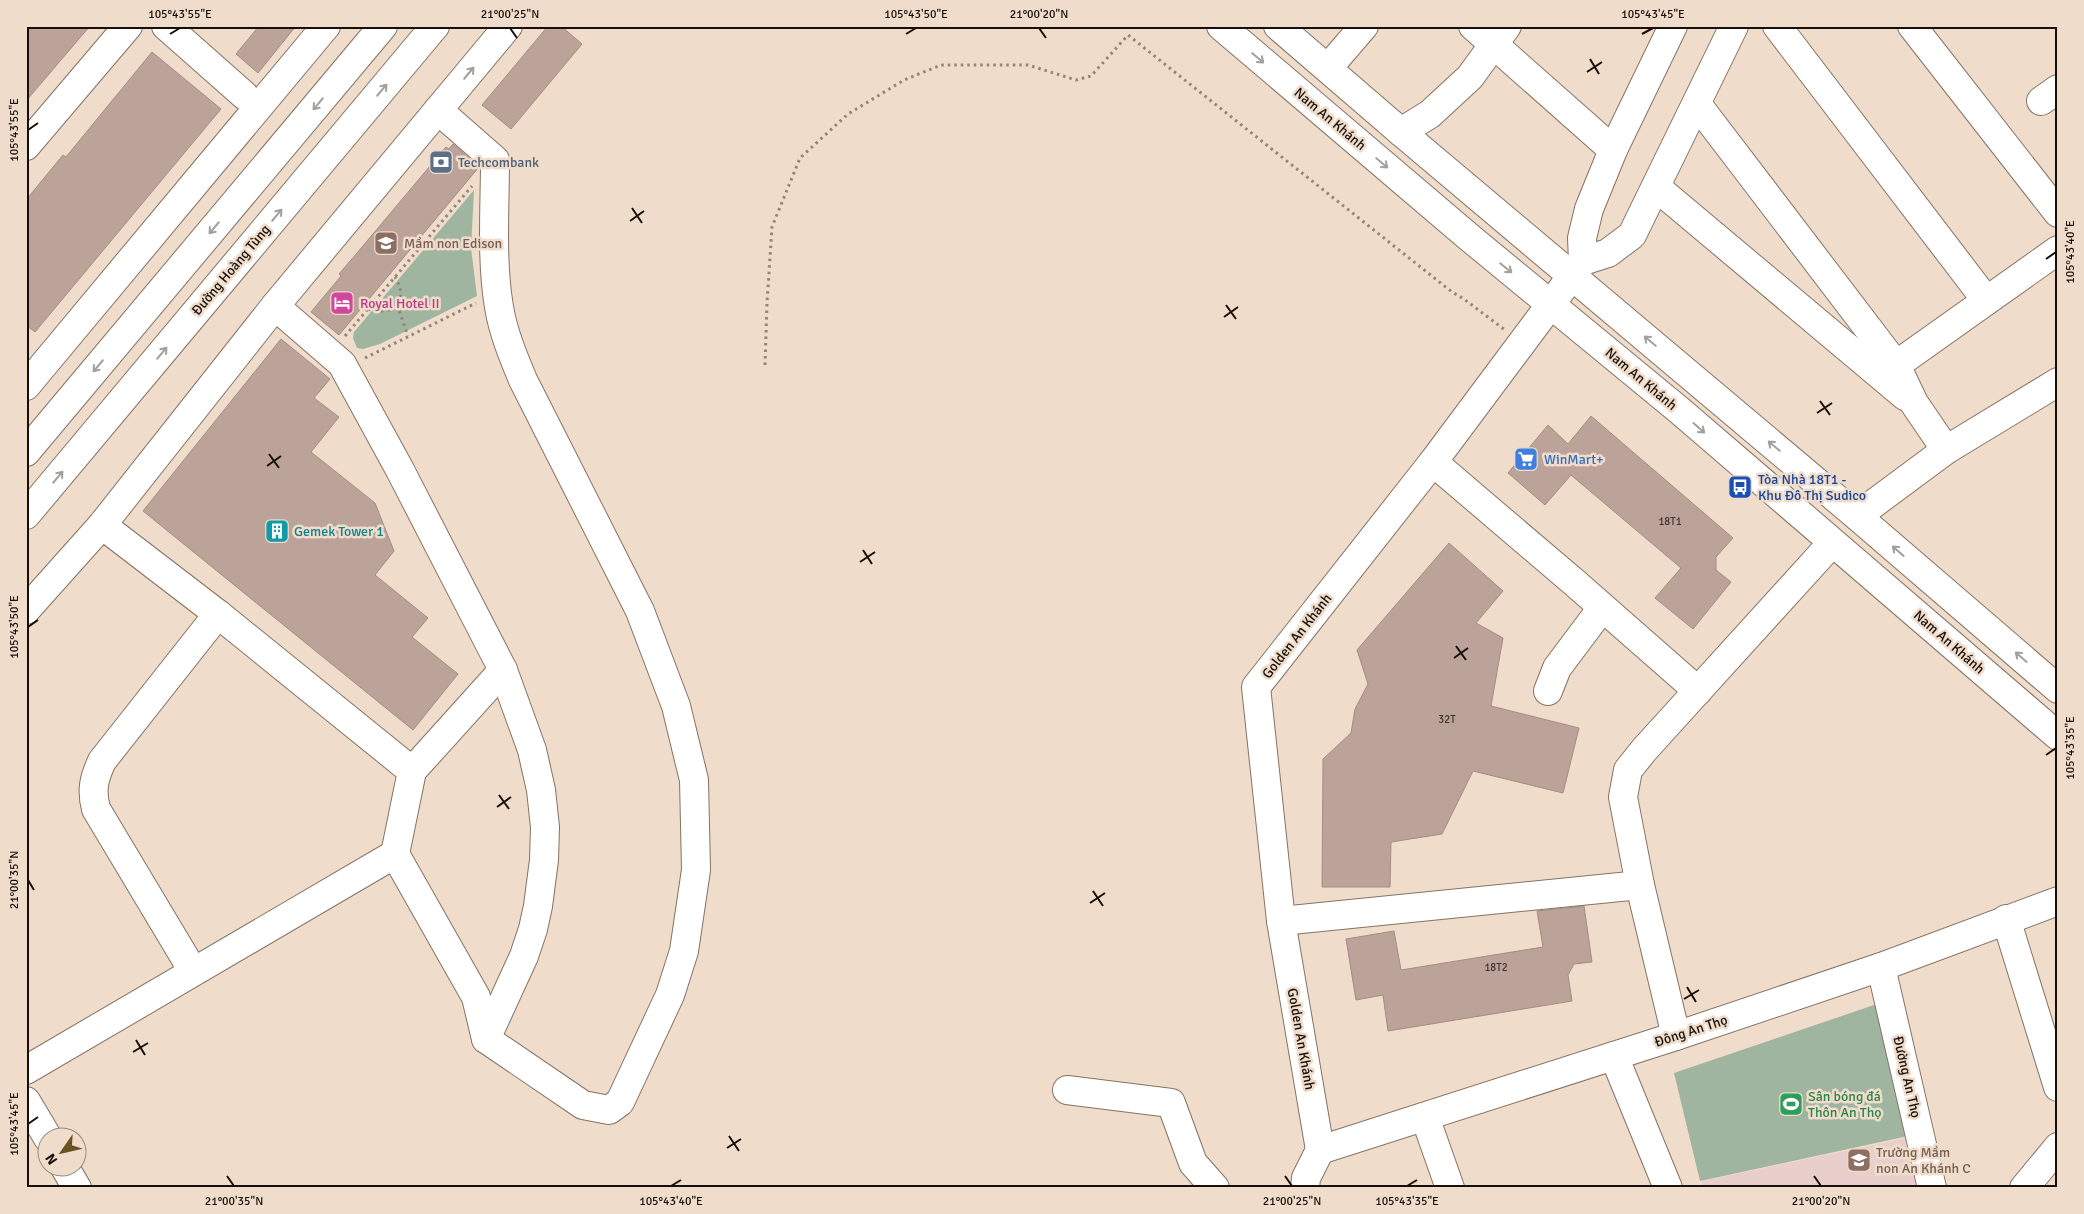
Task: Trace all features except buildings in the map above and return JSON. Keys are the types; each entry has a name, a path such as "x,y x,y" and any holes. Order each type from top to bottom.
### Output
{"street":[{"path":"26,146 128,26"},
{"path":"166,26 244,94"},
{"path":"26,386 326,26"},
{"path":"26,452 383,26"},
{"name":"Đường Hoàng Tùng","path":"26,515 435,26"},
{"path":"26,610 102,525 275,306 508,26"},
{"name":"Nam An Khánh","path":"1221,26 1679,410 2058,736"},
{"path":"1278,26 1401,132 1578,268 1857,516 2058,689"},
{"path":"1328,68 1364,26"},
{"path":"1578,268 1608,253 1632,235 1734,26"},
{"path":"1776,26 1986,300"},
{"path":"1912,26 2058,213"},
{"path":"1401,132 1430,114 1470,77 1491,32 1613,150"},
{"path":"1578,268 1582,238 1589,209 1664,32"},
{"path":"1697,104 1896,365 1914,403 1946,450"},
{"path":"438,110 494,159 495,268 498,306 507,342 523,380 640,611 676,706 694,780 696,870 684,952 673,986 649,1044 620,1102 608,1110 583,1105 486,1039 476,997 395,854 412,771 503,670"},
{"path":"1656,187 1914,403"},
{"path":"1896,365 2058,250"},
{"name":"Golden An Khánh","path":"1320,1150 1281,921 1256,687 1433,462 1578,268"},
{"path":"275,306 337,361 400,470 503,670 532,750 541,790 546,827 544,860 533,928 521,963 486,1039"},
{"path":"1857,516 1946,450 2058,382"},
{"path":"1433,462 1698,691"},
{"path":"102,525 218,614 412,771"},
{"path":"1676,1036 1640,884 1623,797 1628,770 1832,543"},
{"path":"1548,691 1557,668 1602,608"},
{"path":"193,971 96,809 93,784 102,762 218,614"},
{"path":"26,1070 395,854"},
{"path":"1281,921 1640,884"},
{"name":"Đông An Thọ","path":"1320,1150 1676,1036 1881,967 2058,901"},
{"path":"2006,919 2058,1087"},
{"name":"Đường An Thọ","path":"1881,967 1932,1188"},
{"path":"1614,1056 1668,1188"},
{"path":"1067,1090 1171,1102 1192,1163 1215,1188"},
{"path":"26,1101 41,1126"},
{"path":"1425,1117 1450,1188"},
{"path":"2024,1188 2058,1146"},
{"path":"1305,1188 1306,1178 1320,1150"},
{"path":"69,1176 76,1188"}],"path":[{"path":"765,364 772,227 800,158 848,114 904,80 941,65 1028,65 1076,80 1091,76 1128,35 1452,292 1464,299 1522,344"},
{"path":"337,361 368,309 494,159"},
{"path":"368,309 378,312 387,311 400,301 399,283 395,277"},
{"path":"337,361 408,336 497,292"},
{"path":"396,305 408,336"}],"shaded area":[{"name":"Trường Mầm non An Khánh C","path":"1907,1138 1920,1188 1703,1188 1702,1181"}],"green space":[{"path":"474,190 471,248 477,296 380,344 363,349 357,348 353,338 354,332"},
{"name":"Sân bóng đá Thôn An Thọ","path":"1877,1004 1908,1136 1700,1181 1674,1073"}],"place":[{"name":"Techcombank","path":"441,162"},
{"name":"Mầm non Edison","path":"386,243"},
{"name":"Royal Hotel II","path":"342,303"},
{"name":"WinMart+","path":"1526,459"},
{"name":"Tòa Nhà 18T1 - Khu Đô Thị Sudico","path":"1740,487"},
{"name":"Gemek Tower 1","path":"277,531"},
{"name":"Sân bóng đá Thôn An Thọ","path":"1791,1104"},
{"name":"Trường Mầm non An Khánh C","path":"1859,1160"}]}
